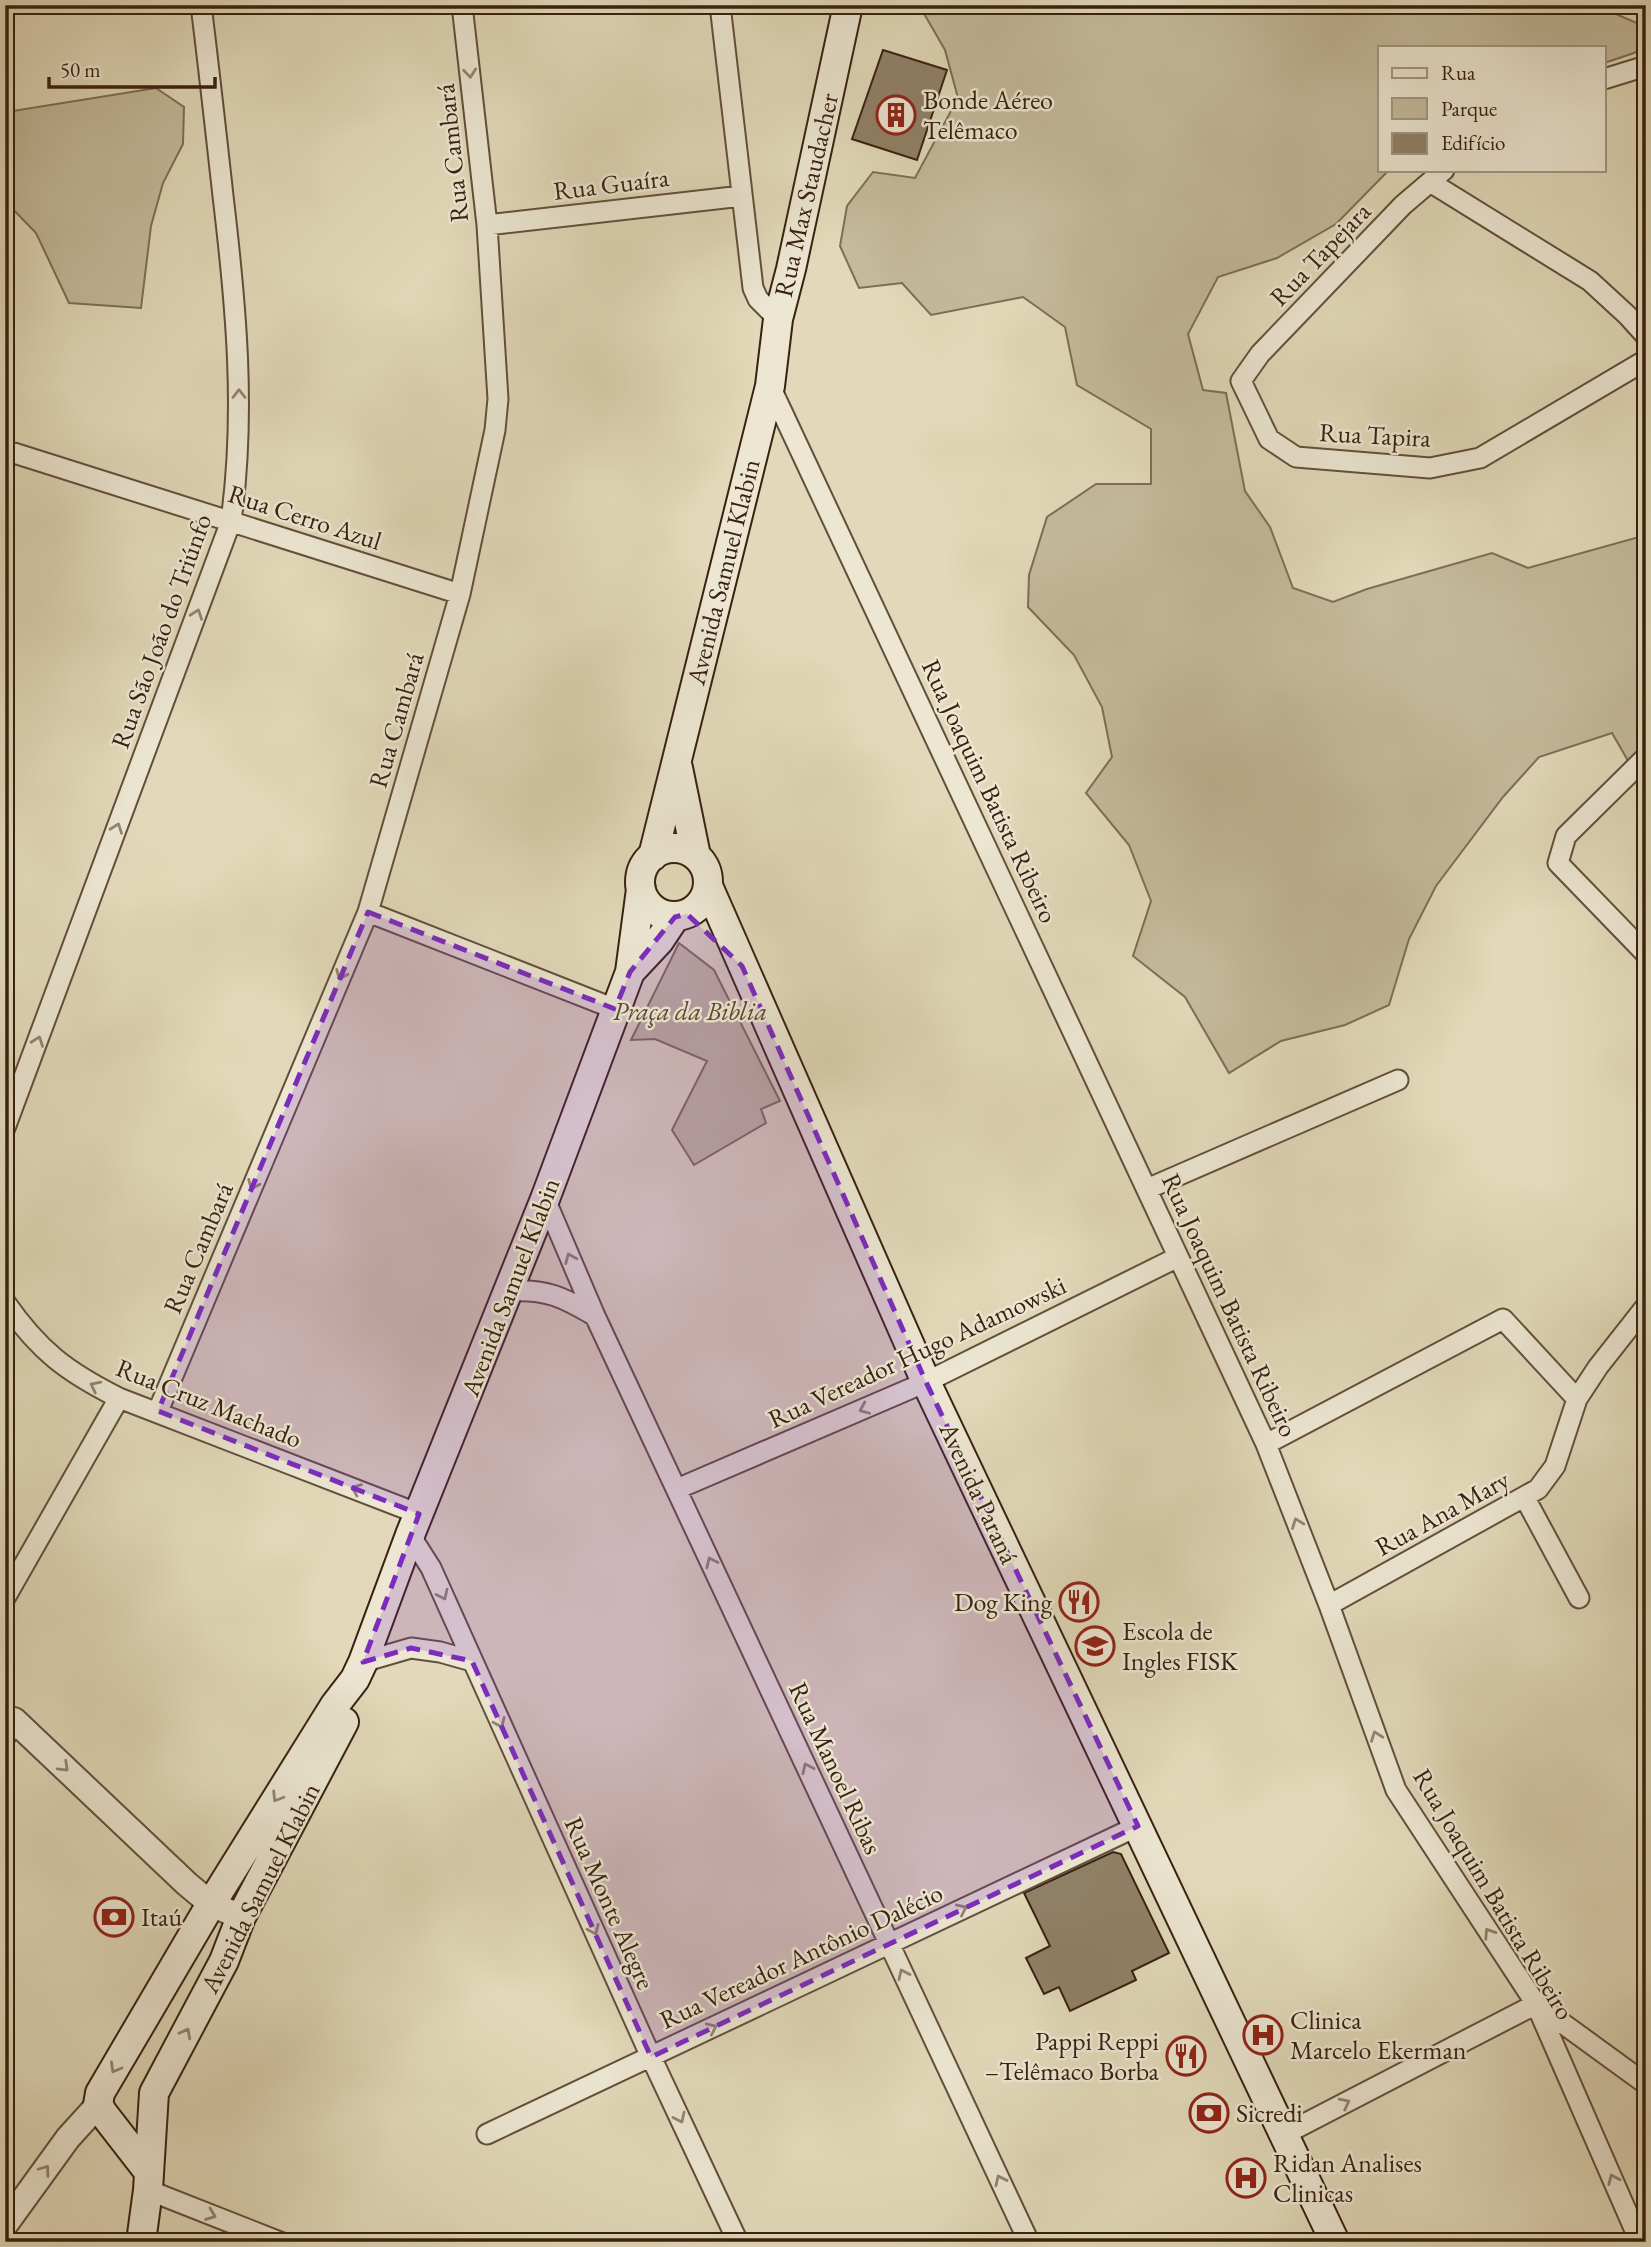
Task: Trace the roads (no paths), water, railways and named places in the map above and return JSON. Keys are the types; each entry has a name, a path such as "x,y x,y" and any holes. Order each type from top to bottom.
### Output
{"main road":[{"name":"Rua Max Staudacher","path":"770,386 778,319 848,5"},
{"name":"Avenida Samuel Klabin","path":"653,856 770,386"},
{"name":"Avenida Samuel Klabin","path":"676,759 696,856"},
{"path":"630,972 681,916 698,907 705,898 708,875 696,856 686,850 663,850 645,864 641,875 641,889 644,899 652,909 663,915 681,916"},
{"name":"Avenida Paraná","path":"708,886 926,1382 1335,2242"},
{"name":"Avenida Samuel Klabin","path":"154,2093 351,1709 359,1671 545,1199 630,972 641,889"},
{"name":"Avenida Paraná","path":"681,916 742,966"},
{"name":"Avenida Samuel Klabin","path":"101,2109 100,2093 211,1903 359,1671"},
{"path":"101,2109 114,2117 122,2115 154,2093"},
{"path":"141,2242 154,2093"},
{"path":"101,2109 148,2181"}],"street":[{"name":"Rua São João do Triúnfo","path":"5,1128 231,521 239,432 236,308 201,5"},
{"name":"Rua Cambará","path":"158,1411 368,912 460,594 495,430 498,399 486,225 462,5"},
{"path":"719,5 753,288 758,299 778,319"},
{"path":"1606,78 1646,66"},
{"path":"1437,176 1590,281 1646,336"},
{"name":"Rua Tapejara","path":"1241,381 1261,354 1403,205 1437,176"},
{"name":"Rua Guaíra","path":"486,225 742,196"},
{"name":"Rua Tapira","path":"1241,381 1269,439 1296,457 1430,468 1480,458 1646,360"},
{"name":"Rua Joaquim Batista Ribeiro","path":"770,386 1266,1444 1329,1605 1396,1790 1536,2004 1640,2242"},
{"name":"Rua Cerro Azul","path":"8,450 460,594"},
{"path":"1646,757 1566,836 1558,863 1646,954"},
{"path":"368,912 615,1009"},
{"path":"1147,1189 1398,1080"},
{"name":"Rua Manoel Ribas","path":"545,1199 595,1316 1029,2242"},
{"name":"Rua Vereador Hugo Adamowski","path":"677,1489 926,1382 1178,1257"},
{"path":"509,1291 539,1290 562,1296 595,1316"},
{"name":"Rua Cruz Machado","path":"5,1302 52,1359 85,1381 415,1525"},
{"name":"Rua Ana Mary","path":"1329,1605 1538,1489 1555,1466 1577,1399 1598,1367 1646,1306"},
{"path":"1266,1444 1503,1319 1577,1399"},
{"path":"5,1598 119,1398"},
{"path":"1525,1498 1578,1598"},
{"name":"Rua Monte Alegre","path":"415,1525 472,1661 738,2242"},
{"path":"359,1671 411,1647 472,1661"},
{"path":"8,1721 187,1884 211,1903 242,1917"},
{"name":"Rua Vereador Antônio Dalécio","path":"487,2134 1138,1826"},
{"path":"1285,2134 1536,2004 1646,2084"},
{"path":"5,2225 68,2138 101,2109"},
{"path":"148,2181 280,2242"}],"place":[{"name":"Bonde Aéreo Telêmaco","path":"896,115"},
{"name":"Dog King","path":"1079,1602"},
{"name":"Escola de Ingles FISK","path":"1095,1646"},
{"name":"Itaú","path":"114,1917"},
{"name":"Clinica Marcelo Ekerman","path":"1263,2035"},
{"name":"Pappi Reppi –Telêmaco Borba","path":"1186,2056"},
{"name":"Sicredi","path":"1209,2113"},
{"name":"Ridan Analises Clinicas","path":"1246,2178"}],"park label":[{"name":"Praça da Biblia","path":"690,1011"}]}
